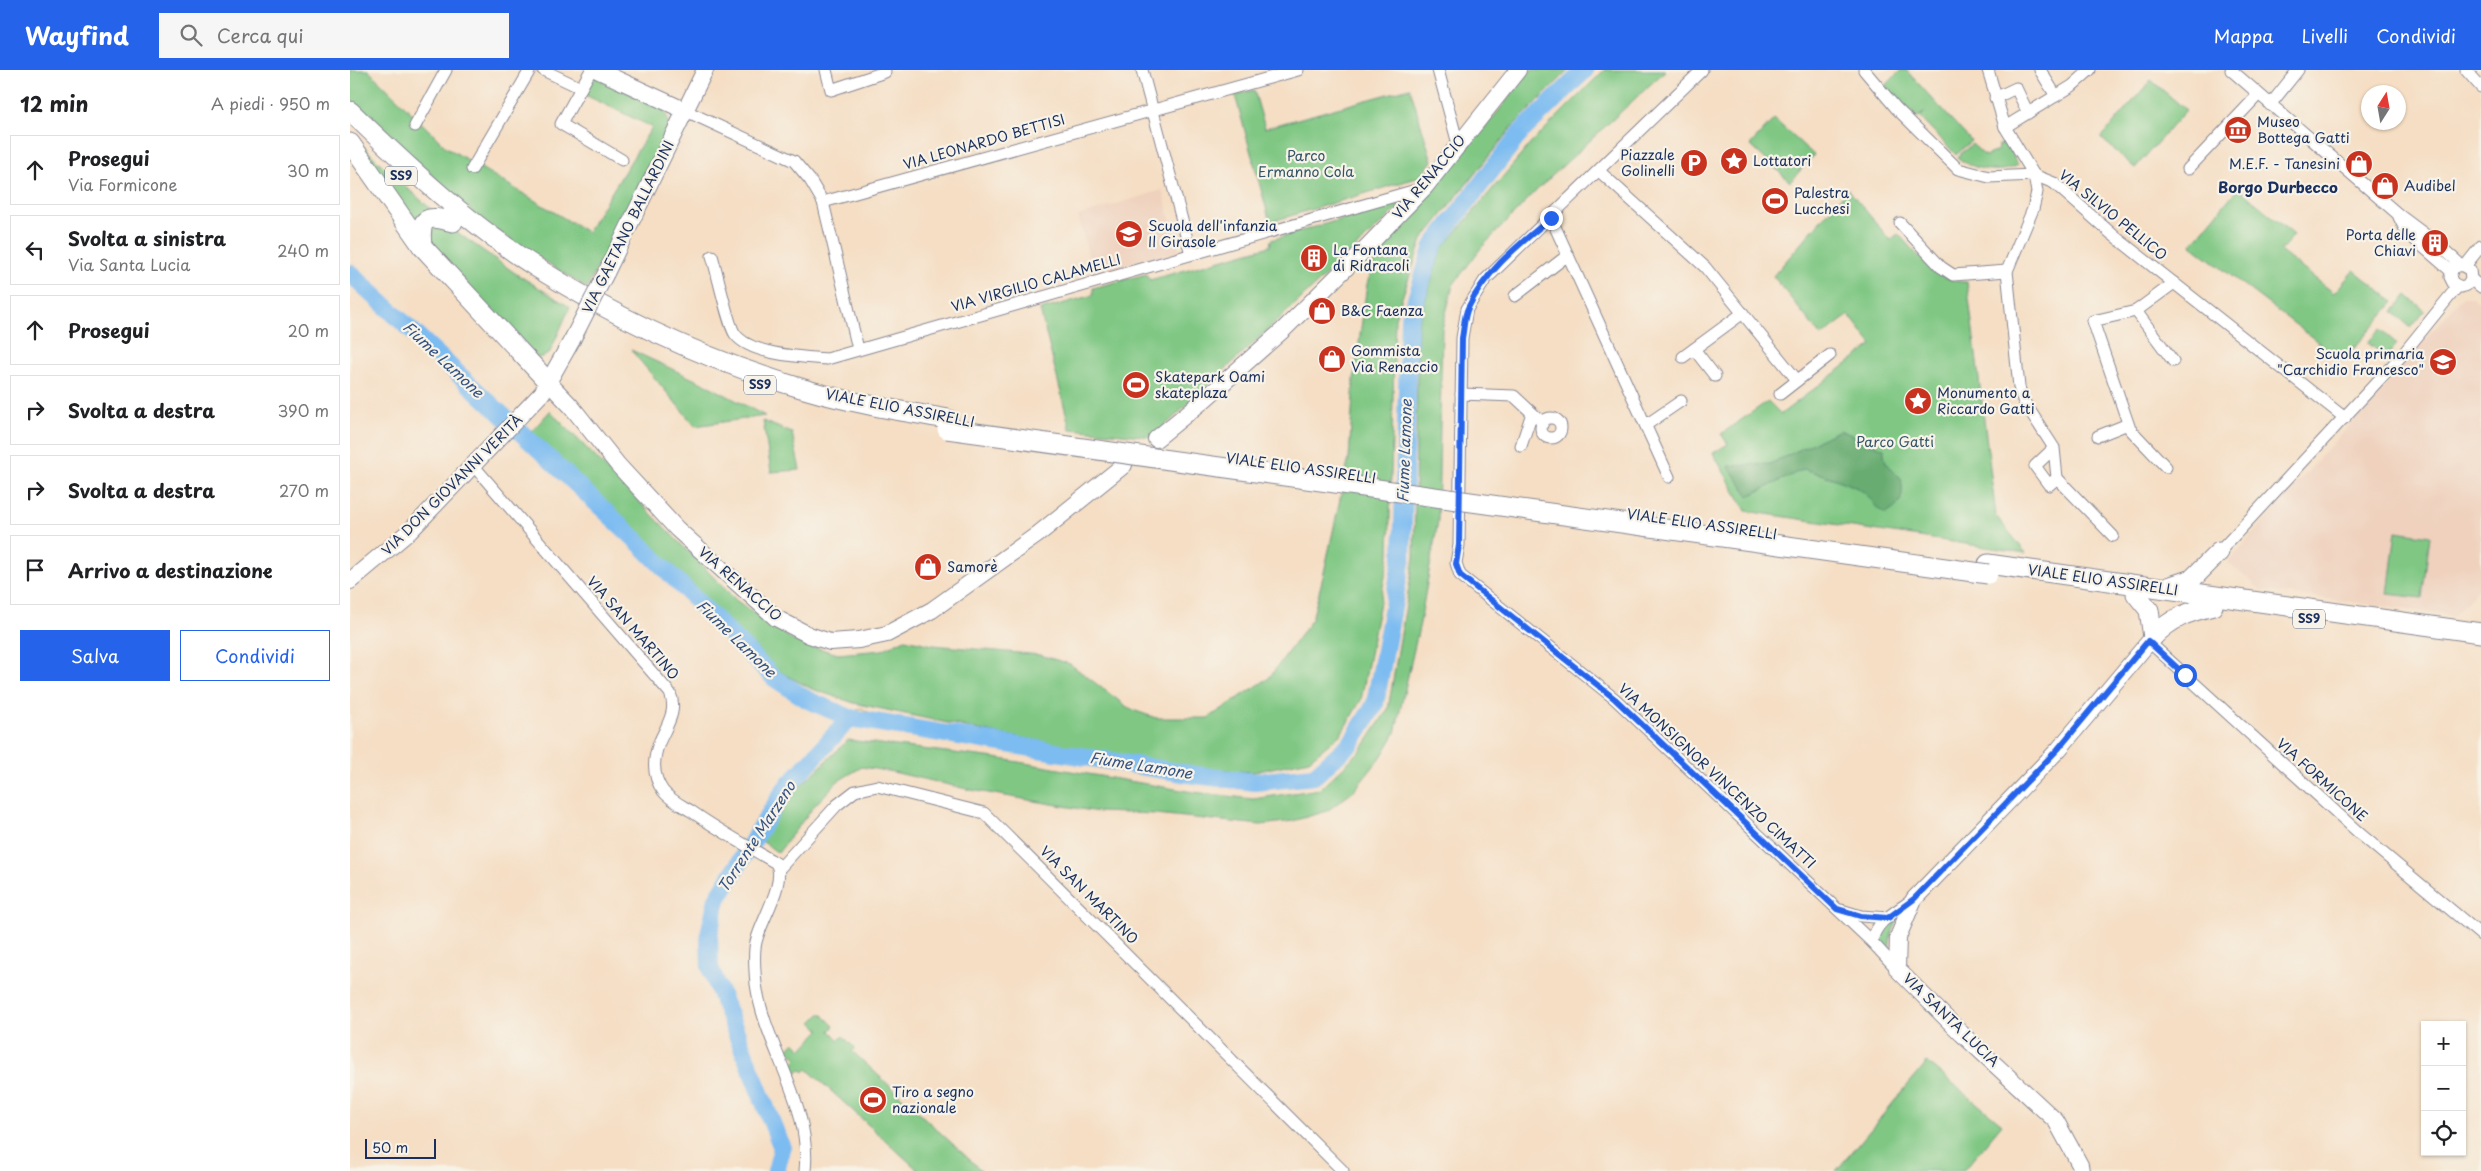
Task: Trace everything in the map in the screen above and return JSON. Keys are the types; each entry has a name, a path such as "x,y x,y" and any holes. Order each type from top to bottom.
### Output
{"main road":[{"name":"VIALE ELIO ASSIRELLI","path":"350,111 410,170 485,230 538,268 584,296 676,341 739,367 803,389 948,424"},
{"name":"VIALE ELIO ASSIRELLI","path":"350,128 394,170 454,222 484,245 584,309 729,375 800,398 864,414 948,424 1988,569 2232,598 2481,633"},
{"path":"350,143 422,246 546,388"},
{"path":"422,246 420,229 425,220 433,216 454,222"},
{"path":"2161,589 2186,583 2219,552"},
{"path":"2219,552 2212,566 2214,582 2219,590 2232,598"},
{"name":"VIALE ELIO ASSIRELLI","path":"1988,569 2213,606 2481,644"},
{"path":"2136,594 2149,610 2150,639"},
{"path":"2150,639 2166,623 2179,615 2213,606"}],"street":[{"path":"415,126 446,70"},
{"path":"472,169 530,70"},
{"path":"543,70 581,88"},
{"path":"590,70 561,124 622,160"},
{"path":"597,70 615,73 686,111 794,161 810,180 823,202 858,350"},
{"name":"VIA GAETANO BALLARDINI","path":"546,388 606,273 706,70"},
{"path":"826,70 831,90 886,71"},
{"path":"1142,70 1191,254"},
{"name":"VIA LEONARDO BETTISI","path":"823,202 1298,70"},
{"path":"1438,70 1458,144"},
{"name":"VIA RENACCIO","path":"1156,439 1205,399 1283,330 1425,187 1518,70"},
{"name":"VIA MONSIGNOR VINCENZO CIMATTI","path":"1702,70 1551,218 1518,246 1485,280 1467,309 1462,338 1459,545 1456,564 1460,575 1615,699 1872,942 1897,969"},
{"name":"VIA SILVIO PELLICO","path":"1864,70 1896,108 1958,169 1989,177 2034,175 2054,183 2113,235 2345,418"},
{"path":"1988,70 2005,127 2034,175 2036,192 2033,209 2007,271 2018,386 2023,400 2054,448 2057,478 2113,536"},
{"path":"2040,70 2056,96"},
{"path":"2005,127 2056,96 2090,70"},
{"path":"2231,70 2302,137 2459,267 2470,270 2471,280 2481,288"},
{"path":"2270,105 2298,70"},
{"path":"2466,70 2481,87"},
{"path":"1995,98 2016,88 2028,113"},
{"path":"2188,169 2258,94"},
{"path":"1599,171 1705,267 1797,380"},
{"name":"VIA VIRGILIO CALAMELLI","path":"712,256 734,333 745,344 786,355 827,359 1425,187"},
{"path":"1551,218 1670,477"},
{"path":"1900,224 1941,267 1953,275 2007,271"},
{"path":"2471,280 2464,286 2458,286 2451,280 2459,267 2481,246"},
{"path":"1515,296 1568,255"},
{"path":"2166,467 2130,429 2093,321 2136,311 2174,283"},
{"path":"2219,552 2403,354 2458,286"},
{"path":"2136,311 2173,361"},
{"path":"1683,357 1743,313"},
{"path":"1694,348 1715,376"},
{"path":"1780,394 1830,355"},
{"name":"VIA RENACCIO","path":"546,388 571,406 618,465 677,529 776,618 808,635 830,642 859,640 887,634 932,610 1037,535 1124,465"},
{"name":"VIA DON GIOVANNI VERITÀ","path":"350,581 411,530 546,388"},
{"path":"1461,394 1514,396 1543,422"},
{"path":"1646,425 1681,401"},
{"path":"1521,446 1532,413"},
{"path":"2098,436 2128,424"},
{"path":"2054,448 2035,466 2049,485 2057,478"},
{"name":"VIA SAN MARTINO","path":"473,465 670,693 674,706 657,750 654,772 659,785 668,796 778,866 837,805 855,791 877,786 984,813 1344,1171"},
{"name":"VIA SANTA LUCIA","path":"2081,1171 2080,1164 2056,1121 1962,1034 1897,969 1898,937 1914,899 2058,749 2150,639"},
{"name":"VIA FORMICONE","path":"2150,639 2359,833 2481,935"},
{"path":"778,866 779,886 761,922 755,945 756,983 762,1013 796,1099 806,1158 805,1171"},
{"path":"1872,942 1877,927 1914,899"},
{"name":"VIA MONSIGNOR VINCENZO CIMATTI","path":"1837,909 1861,916 1888,918"}],"shaded area":[{"name":"Scuola dell'infanzia Il Girasole","path":"1162,190 1180,252 1094,277 1078,216"},
{"path":"2462,297 2472,297 2481,303 2481,420 2479,423 2481,425 2481,585 2454,616 2261,590 2228,562"}],"green space":[{"path":"350,70 368,70 446,147 587,232 652,127 583,94 593,75 663,110 667,118 668,128 587,288 486,224 376,126 350,99"},
{"path":"1531,70 1569,70 1513,126 1422,240 1395,318 1389,556 1361,700 1341,734 1309,760 1254,772 1196,768 999,734 854,703 812,689 780,672 638,531 531,432 550,411 737,601 794,641 838,654 882,650 905,639 933,645 1040,655 1070,664 1130,709 1156,718 1208,718 1269,678 1312,619 1349,458 1354,380 1367,284 1377,253 1488,124"},
{"path":"1604,70 1666,70 1539,188 1481,248 1453,285 1442,329 1438,521 1420,623 1395,733 1381,757 1353,792 1327,811 1293,821 1261,825 1156,814 1098,812 971,790 893,772 862,767 838,781 815,805 778,853 762,841 793,793 848,740 995,758 1193,792 1253,799 1320,789 1361,750 1388,709 1414,558 1418,323 1441,250 1532,142"},
{"path":"1901,70 1906,70 1971,141 1956,155 1920,117 1927,110 1917,118 1885,86"},
{"path":"2151,80 2186,110 2135,168 2101,138"},
{"name":"Parco Ermanno Cola","path":"1410,88 1432,161 1420,177 1270,222 1235,95 1254,90 1265,128"},
{"path":"1774,119 1814,155 1790,182 1750,145"},
{"path":"350,133 390,173 432,210 414,229 350,137"},
{"path":"1972,144 1985,156 1997,151 1998,145 2007,145 2018,165 2003,170 1987,170 1970,165 1957,157"},
{"path":"2238,188 2294,235 2280,251 2334,293 2354,270 2394,302 2343,361 2191,245"},
{"name":"Parco Gatti","path":"1848,189 1890,240 1898,234 1937,273 1956,281 1967,282 1996,516 2026,553 1746,511 1713,453 1728,444 1721,434 1768,401 1781,414 1872,345 1849,315 1821,336 1773,276"},
{"path":"1399,202 1398,208 1153,437 1070,429 1040,310 1093,295 1093,288 1146,274 1150,280 1270,246 1271,240"},
{"path":"441,221 515,273 570,307 549,354 539,358 530,355 426,237 428,225"},
{"path":"2407,295 2425,311 2411,328 2393,312"},
{"path":"2380,329 2397,344 2386,357 2368,343"},
{"path":"631,350 713,388 765,416 695,426"},
{"path":"763,421 792,433 800,470 771,472"},
{"path":"1840,430 1884,449 1888,466 1901,478 1901,499 1896,507 1886,514 1876,507 1867,495 1855,487 1804,469 1749,496 1728,466 1770,464"},
{"path":"2396,531 2430,536 2422,598 2388,594"},
{"path":"1896,916 1899,918 1891,935 1889,952 1877,939 1878,932"},
{"name":"Tiro a segno nazionale","path":"821,1013 834,1026 830,1031 839,1040 843,1036 855,1048 852,1051 982,1171 919,1171 807,1069 804,1072 800,1069 796,1073 789,1066 797,1058 787,1049 794,1042 802,1049 820,1030 812,1022"},
{"path":"1927,1062 2002,1124 1963,1171 1836,1171"}],"sand":[{"path":"861,708 880,718 878,723 852,713"}],"waterway":[{"name":"Fiume Lamone","path":"350,273 633,537 774,678 808,700 850,718 1195,775 1255,782 1314,776 1351,743 1375,704 1402,558 1409,321 1433,246 1521,132 1585,70"},
{"name":"Torrente Marzeno","path":"776,1171 782,1148 710,967 709,934 717,899 785,789 850,718"}],"place":[{"name":"Museo Bottega Gatti","path":"2238,130"},
{"name":"Lottatori","path":"1734,161"},
{"name":"Piazzale Golinelli","path":"1694,163"},
{"name":"M.E.F. - Tanesini","path":"2359,164"},
{"name":"Audibel","path":"2385,186"},
{"name":"Palestra Lucchesi","path":"1775,201"},
{"name":"Scuola dell'infanzia Il Girasole","path":"1129,234"},
{"name":"Porta delle Chiavi","path":"2435,243"},
{"name":"La Fontana di Ridracoli","path":"1314,258"},
{"name":"B&C Faenza","path":"1322,311"},
{"name":"Gommista Via Renaccio","path":"1332,359"},
{"name":"Scuola primaria \"Carchidio Francesco\"","path":"2443,362"},
{"name":"Skatepark Oami skateplaza","path":"1136,385"},
{"name":"Monumento a Riccardo Gatti","path":"1918,401"},
{"name":"Samorè","path":"928,567"},
{"name":"Tiro a segno nazionale","path":"873,1100"}],"district":[{"name":"Borgo Durbecco","path":"2278,188"}],"route":[{"path":"1551,218 1518,246 1485,280 1467,309 1462,338 1459,545 1456,564 1460,575 1615,699 1837,909 1861,916 1888,918 1914,899 2058,749 2148,641 2185,675"}]}
